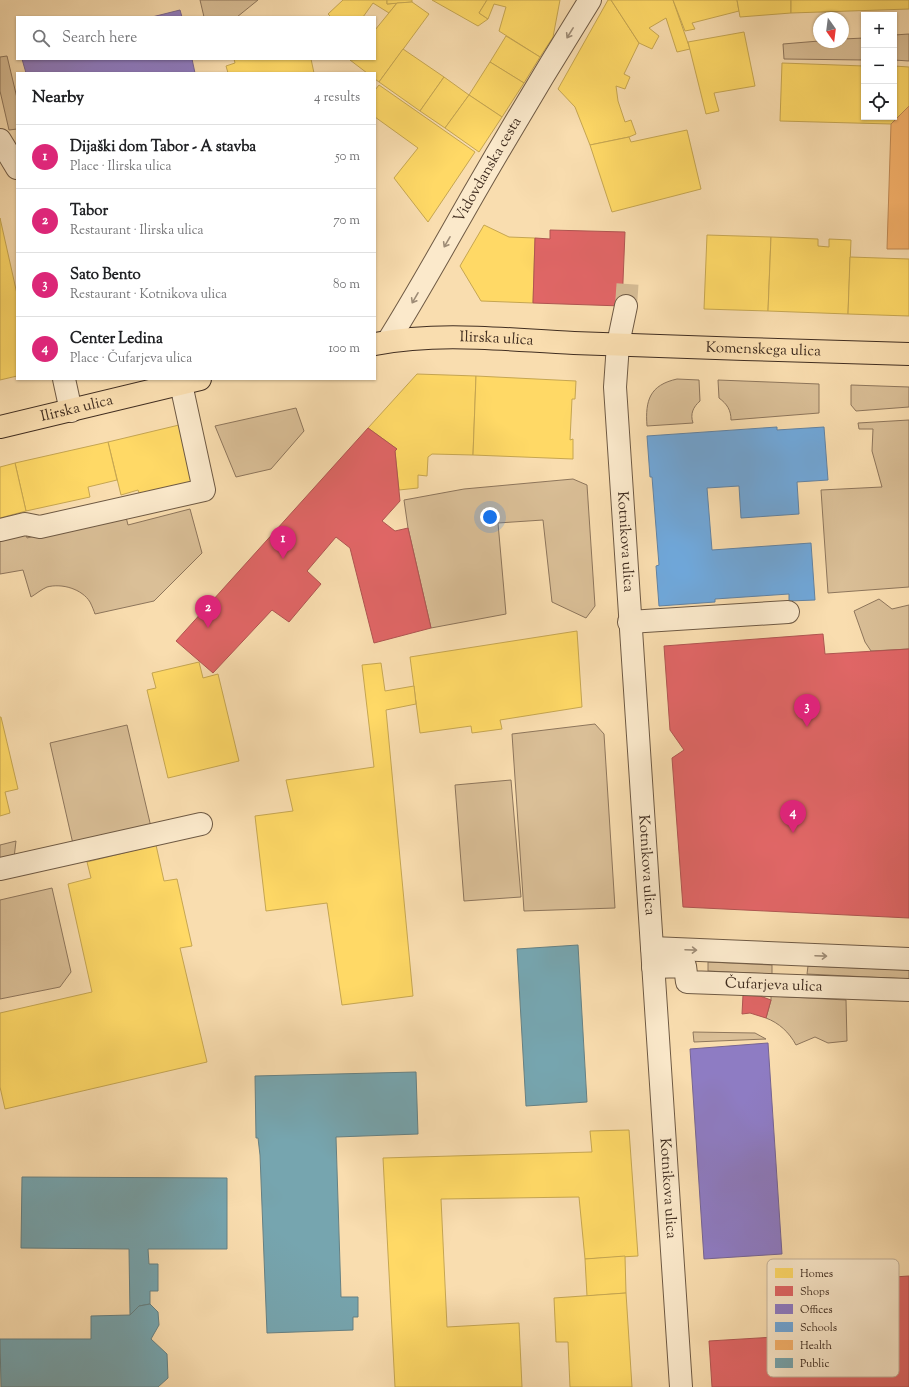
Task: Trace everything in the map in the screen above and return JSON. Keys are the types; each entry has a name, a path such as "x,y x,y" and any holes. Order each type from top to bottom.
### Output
{"main road":[{"name":"Ilirska ulica","path":"382,342 429,337 450,337 618,344"},
{"name":"Komenskega ulica","path":"618,344 909,354"},
{"name":"Ilirska ulica","path":"0,427 191,381"}],"street":[{"name":"Vidovdanska cesta","path":"382,342 413,302 474,194 590,0"},
{"path":"0,140 16,166"},
{"name":"Kotnikova ulica","path":"626,306 618,344 615,387 629,622 653,958 680,1387"},
{"path":"64,380 71,411"},
{"path":"0,530 25,524 40,527 204,490 191,381"},
{"path":"629,622 788,612"},
{"path":"0,869 201,824"},
{"name":"Čufarjeva ulica","path":"653,958 909,959"},
{"name":"Čufarjeva ulica","path":"653,958 685,966 687,982 909,990"}],"shaded area":[{"path":"200,0 258,0 238,16 204,16"},
{"path":"909,34 909,61 897,60 897,35"},
{"path":"861,38 861,60 784,59 783,44 813,42 813,48 849,48 849,39"},
{"path":"7,56 16,94 16,129 9,130 0,91 0,57"},
{"path":"677,379 699,380 700,401 693,411 693,423 647,426 648,401 651,395 661,385"},
{"path":"718,380 819,384 819,413 731,420 728,408 719,398"},
{"path":"851,385 909,387 909,407 856,411 851,405"},
{"path":"296,408 304,431 271,469 236,477 215,426"},
{"path":"909,420 909,587 828,593 821,490 882,487 872,451 873,429 859,429 858,423"},
{"path":"573,479 587,485 595,606 586,618 552,602 543,520 498,523 506,614 431,628 408,528 404,500 464,489"},
{"path":"190,509 202,553 154,601 95,614 90,602 77,590 53,586 45,588 31,597 23,570 0,574 0,536 26,531 27,538 125,513 128,525"},
{"path":"879,599 892,609 909,605 909,649 871,651 865,642 854,611"},
{"path":"595,724 604,734 615,908 524,911 512,734"},
{"path":"127,725 151,827 73,844 50,743"},
{"path":"511,780 521,897 464,901 455,785"},
{"path":"16,841 14,858 0,860 0,845"},
{"path":"52,888 71,972 60,987 0,999 0,900"},
{"path":"708,962 772,965 772,974 708,971"},
{"path":"808,966 909,970 909,979 807,974"},
{"path":"771,996 846,1000 847,1041 828,1043 815,1037 796,1045 783,1028 766,1018"},
{"path":"693,1032 755,1033 766,1039 694,1042"}],"building: Homes":[{"path":"343,0 387,0 387,4 397,3 389,13 373,3 364,16 330,16 328,14"},
{"path":"387,0 412,0 412,2 387,4"},
{"path":"432,0 487,0 479,13 488,19 478,26"},
{"path":"487,0 560,0 553,37 540,57 499,31 506,7 494,4 488,19 479,13"},
{"path":"608,0 611,0 639,43 624,74 630,77 625,89 616,86 618,101 625,122 631,120 636,134 629,137 590,145 575,107 558,89"},
{"path":"611,0 673,0 690,49 677,52 666,18 649,28 659,36 652,49 639,43"},
{"path":"673,0 737,0 739,11 692,23 695,29 685,31"},
{"path":"737,0 791,0 791,13 740,17"},
{"path":"791,0 909,0 909,9 791,13"},
{"path":"412,2 429,14 379,82 376,80 376,72 366,72 350,60 376,60 376,29 397,3"},
{"path":"744,32 755,86 714,93 719,111 706,114 688,42"},
{"path":"506,36 540,57 524,83 490,62"},
{"path":"403,49 444,77 420,111 379,82"},
{"path":"234,60 311,60 314,72 228,72 226,66 235,63"},
{"path":"490,62 524,83 502,117 469,95"},
{"path":"782,63 861,66 861,120 895,120 891,124 780,121"},
{"path":"897,66 909,67 909,106 897,118"},
{"path":"444,77 469,95 445,128 420,111"},
{"path":"379,85 475,152 428,222 394,178 418,148 376,118 376,89"},
{"path":"469,95 502,117 479,152 445,128"},
{"path":"687,130 701,189 612,212 590,145 629,137 631,142"},
{"path":"0,218 16,290 16,376 0,380"},
{"path":"484,225 509,237 535,238 533,303 481,301 460,266"},
{"path":"707,235 771,237 768,311 704,309"},
{"path":"771,237 818,239 818,246 829,247 829,239 851,240 848,314 768,311"},
{"path":"850,257 909,259 909,316 848,314"},
{"path":"417,374 476,376 473,455 432,454 428,457 427,476 418,475 418,488 399,490 395,451 397,449 368,428"},
{"path":"476,376 576,381 575,399 572,399 570,440 573,439 573,459 473,455"},
{"path":"179,425 192,482 140,495 138,490 121,495 108,442"},
{"path":"108,442 117,480 88,487 90,497 26,511 15,463"},
{"path":"15,463 26,511 0,518 0,467"},
{"path":"577,631 582,707 500,720 502,729 472,733 471,726 420,733 410,657"},
{"path":"199,662 203,678 218,674 239,761 168,778 147,690 156,688 152,673"},
{"path":"381,663 385,691 414,686 416,704 386,710 413,996 342,1005 327,903 266,911 255,816 293,811 286,780 374,767 362,665"},
{"path":"0,717 18,789 5,792 10,813 0,816"},
{"path":"156,845 164,881 177,879 192,946 180,948 207,1062 5,1109 0,1087 0,1013 92,992 68,884 91,878 87,862"},
{"path":"629,1130 638,1256 585,1259 579,1197 441,1199 447,1327 519,1323 522,1387 395,1387 383,1158 592,1152 590,1131"},
{"path":"625,1256 626,1293 587,1296 585,1259"},
{"path":"626,1293 632,1387 570,1387 568,1342 556,1342 554,1298"}],"building: Shops":[{"path":"550,230 625,232 622,306 533,303 535,238 550,239"},
{"path":"368,428 397,449 395,451 400,501 382,521 395,531 408,528 431,628 374,643 350,548 336,537 307,571 321,584 289,622 272,610 213,673 176,641"},
{"path":"823,634 825,654 909,649 909,918 683,907 672,758 684,750 670,730 664,646"},
{"path":"743,995 760,996 771,1000 766,1018 750,1013 742,1014"},
{"path":"909,1276 909,1387 712,1387 709,1341 767,1337 767,1377 899,1377 899,1277"}],"building: Offices":[{"path":"180,10 182,16 156,16"},
{"path":"22,60 192,60 195,72 26,72"},
{"path":"768,1043 782,1254 704,1259 690,1049"}],"building: Schools":[{"path":"777,427 777,430 824,427 828,480 797,482 799,514 741,518 739,486 707,488 712,550 811,543 815,600 789,601 789,594 715,599 715,602 659,606 656,566 659,565 647,436"}],"building: Health":[{"path":"909,106 909,249 887,249 891,124 897,120 897,118"}],"building: Public":[{"path":"578,945 587,1102 526,1106 517,949"},
{"path":"416,1072 418,1134 336,1137 341,1297 358,1297 358,1317 353,1317 353,1330 267,1333 260,1155 258,1138 256,1138 255,1076"},
{"path":"22,1177 227,1178 227,1249 148,1249 149,1264 158,1264 158,1291 150,1291 150,1304 139,1306 130,1315 129,1249 21,1248"},
{"path":"150,1304 158,1312 159,1325 151,1339 167,1354 168,1378 158,1387 1,1387 0,1339 91,1339 91,1316 130,1315 139,1306"}],"tunnel":[{"path":"626,306 628,277"}],"place":[{"name":"Dijaški dom Tabor - A stavba","path":"283,559"},
{"name":"Tabor","path":"208,628"},
{"name":"Sato Bento","path":"807,727"},
{"name":"Center Ledina","path":"793,833"}]}
